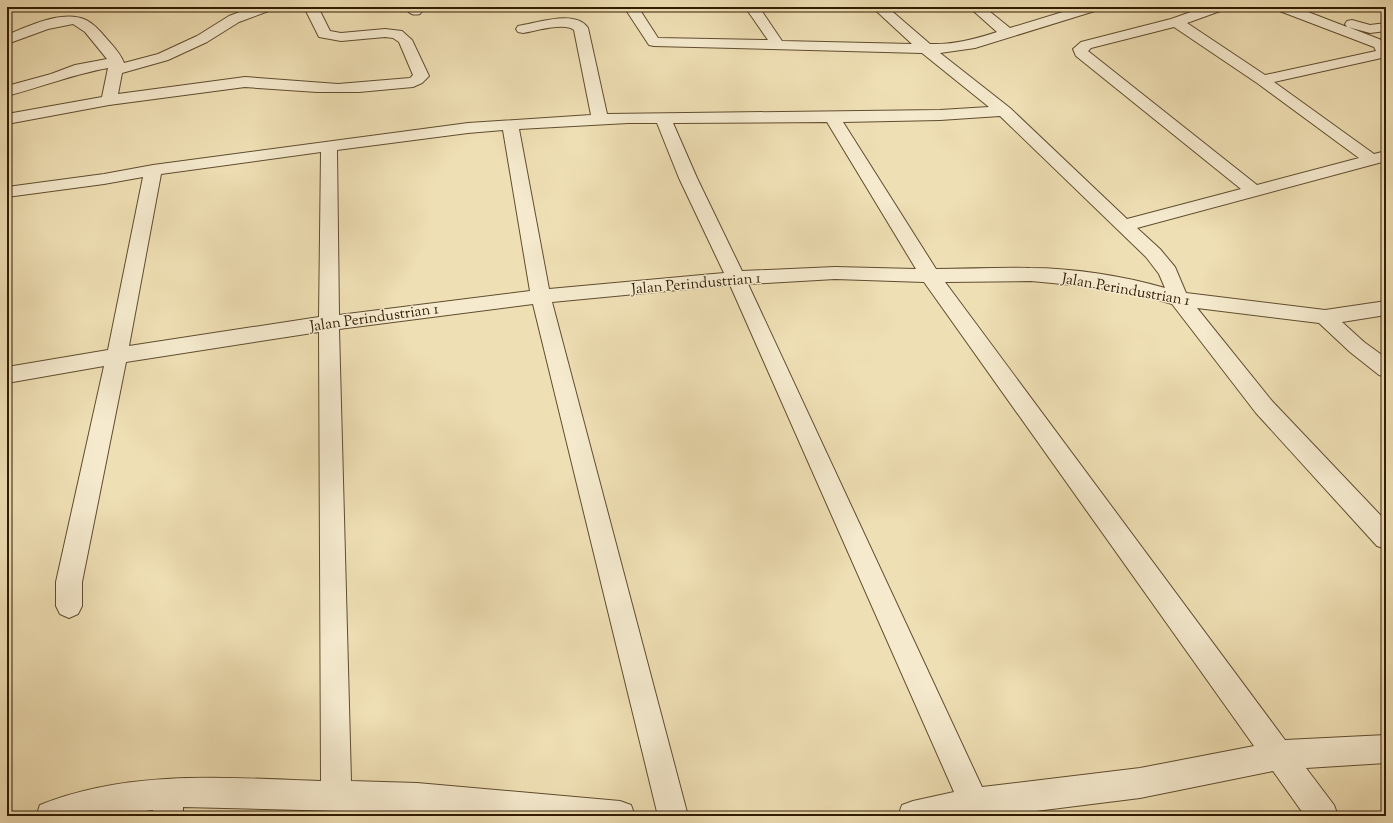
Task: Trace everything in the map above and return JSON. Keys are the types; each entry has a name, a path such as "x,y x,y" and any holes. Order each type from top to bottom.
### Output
{"street":[{"path":"7,91 56,77 80,68 116,66 162,57 202,39 234,19 266,7"},
{"path":"7,119 109,100 245,82 261,81 325,88 356,88 413,82 420,79 421,76 405,40 397,34 385,33 341,37 324,34 311,7"},
{"path":"631,7 654,42 926,49 942,49 970,45 1093,7"},
{"path":"752,7 778,45"},
{"path":"879,7 926,49 1004,111 1153,253 1168,272 1179,299 1264,407 1386,538"},
{"path":"976,7 1007,33"},
{"path":"1218,7 1176,22 1086,45 1080,49 1081,53 1253,190"},
{"path":"1262,80 1385,53 1378,44 1282,7"},
{"path":"1312,7 1361,27 1382,28"},
{"path":"7,40 57,22 69,20 80,22 104,43 116,66 109,100"},
{"path":"523,29 563,22 576,24 581,28 600,120"},
{"path":"1176,22 1379,158"},
{"path":"7,192 104,179 153,170 468,128 600,120 663,118 940,115 1004,111"},
{"path":"832,117 930,276 1323,816"},
{"path":"663,118 688,178 736,278 976,810"},
{"path":"510,125 541,296 673,816"},
{"path":"329,146 329,323 336,797"},
{"path":"1123,226 1253,190 1379,158"},
{"path":"69,606 69,582 117,356 153,170"},
{"name":"Jalan Perindustrian 1","path":"7,375 117,356 329,323 541,296 736,278 835,273 930,276 1031,274 1094,280 1140,288 1179,299 1325,317 1386,308"},
{"path":"1325,317 1357,347 1386,369"},
{"path":"913,816 976,810 1140,783 1280,755 1386,748"},
{"path":"51,816 113,799 169,805 183,792 417,798 581,814 620,816"}]}
